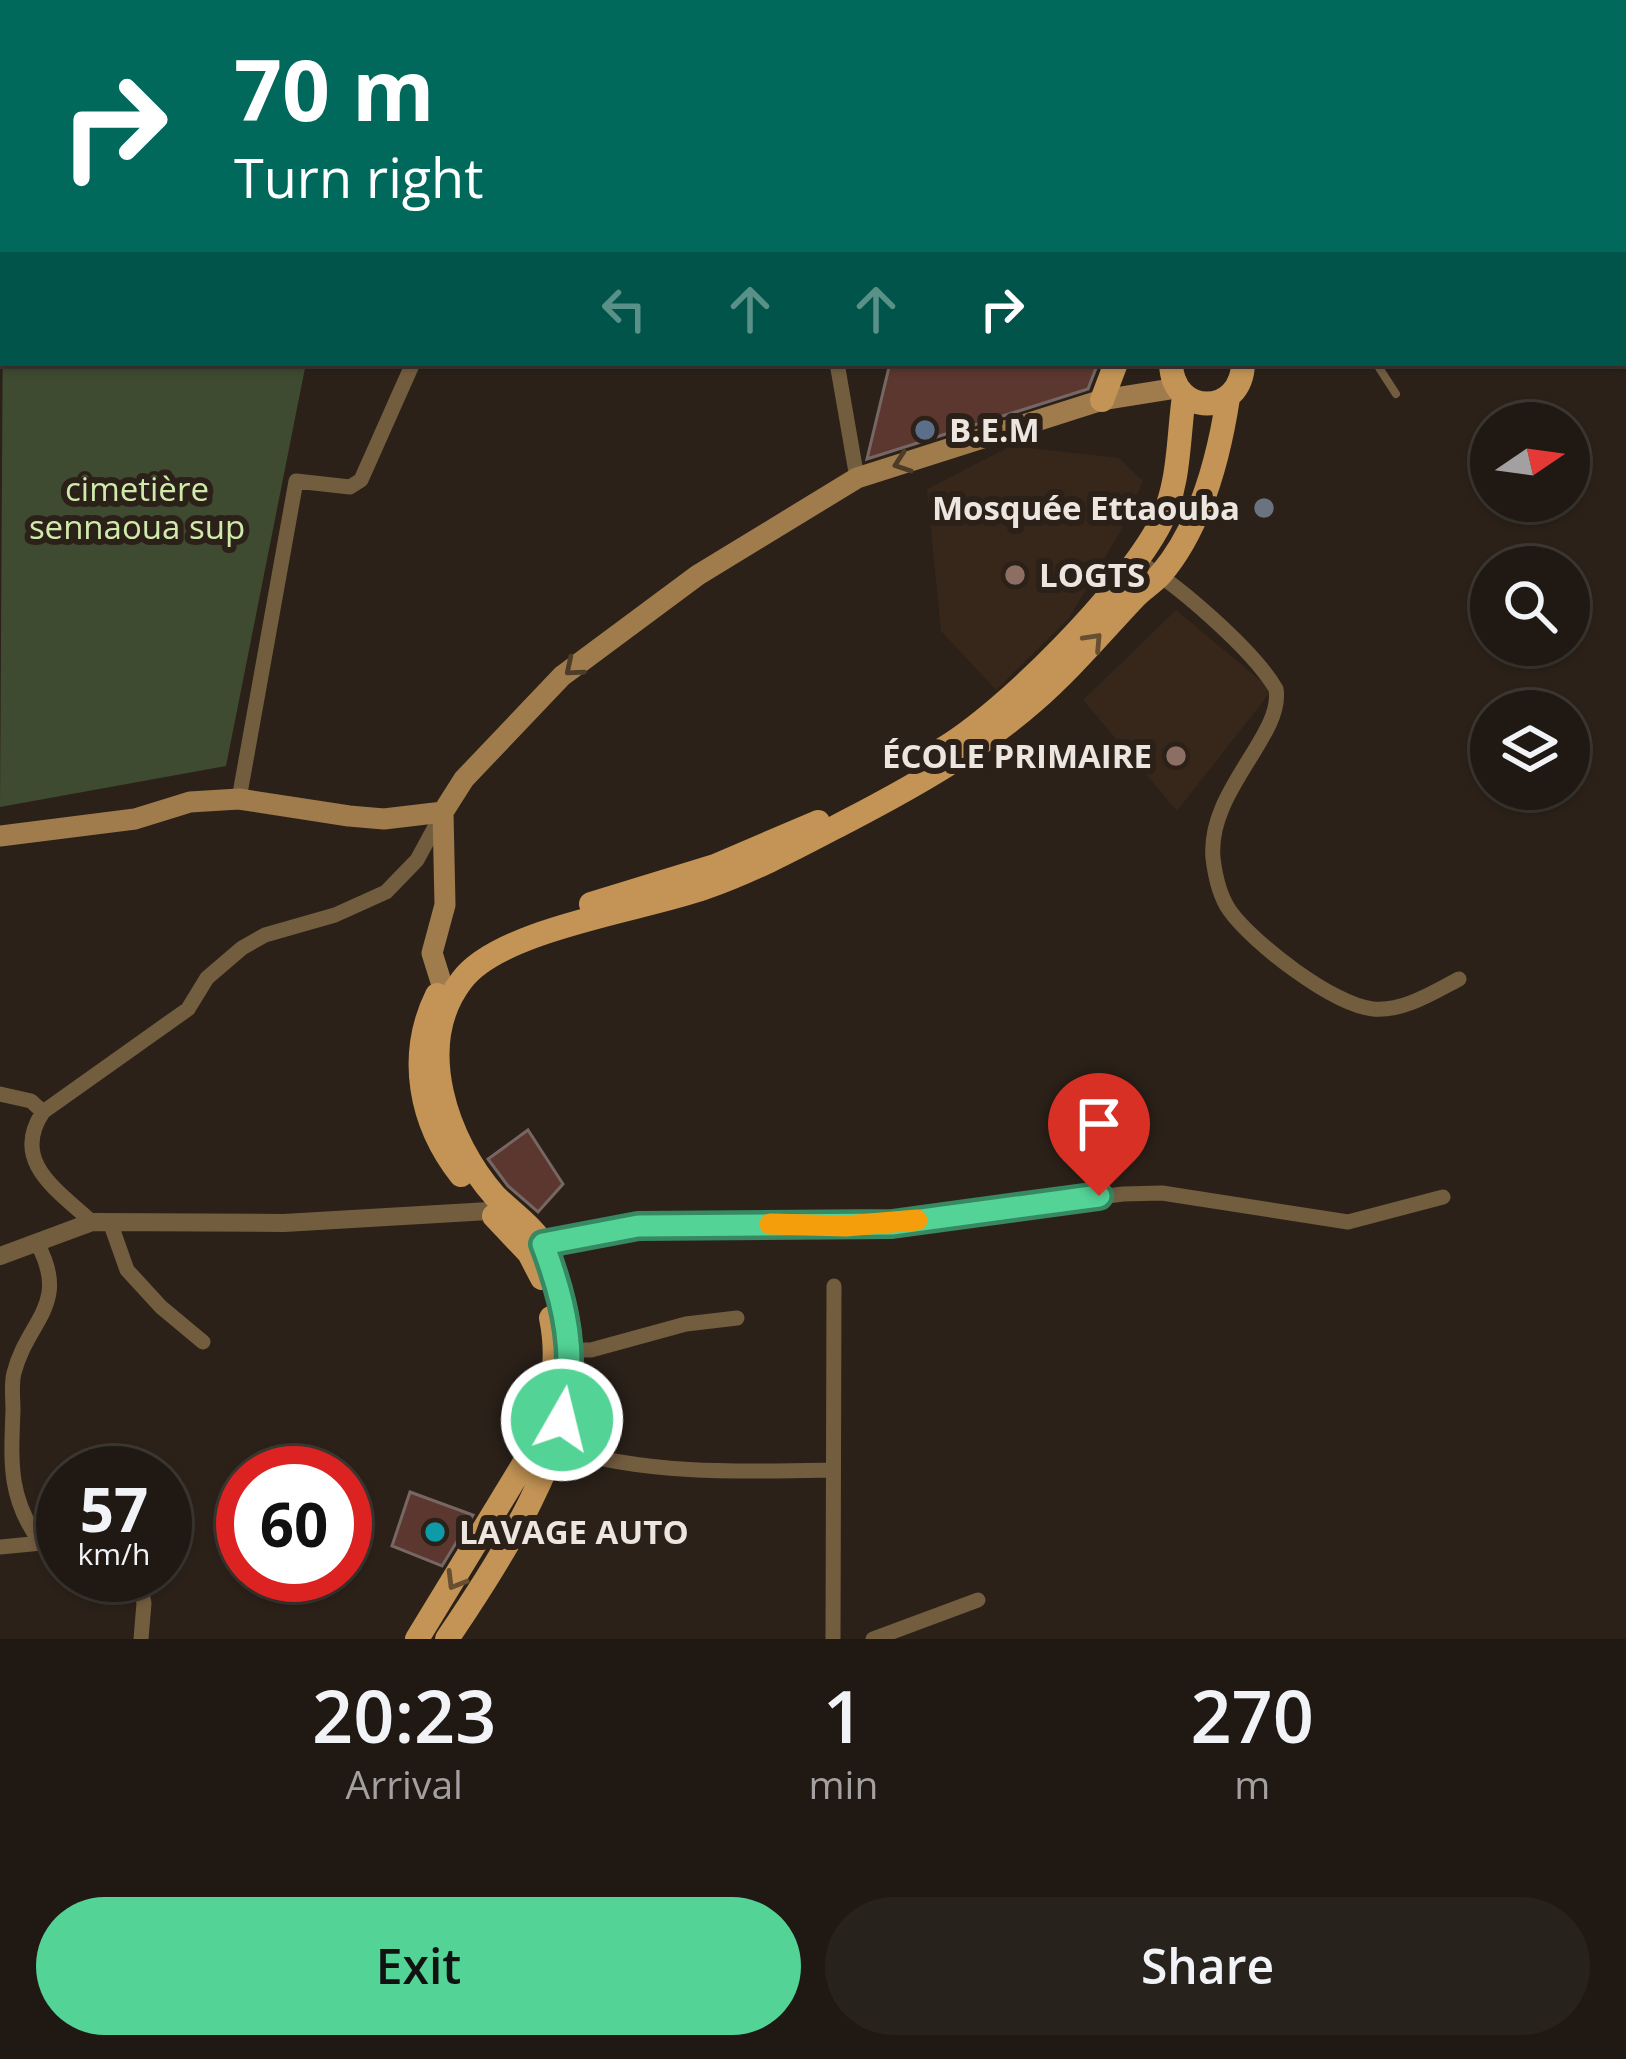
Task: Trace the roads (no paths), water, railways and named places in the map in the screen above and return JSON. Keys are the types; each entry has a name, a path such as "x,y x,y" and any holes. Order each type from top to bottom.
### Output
{"main road":[{"path":"1102,400 1115,366"},
{"path":"448,1639 490,1573 556,1447 569,1392 572,1351 560,1289 543,1244 494,1194 466,1157 447,1120 441,1094 442,1023 452,996 465,976 493,954 548,932 704,888 781,856 910,788 977,747 1035,701 1161,573 1198,509 1216,459 1228,398 1241,380 1243,366"},
{"path":"442,986 432,953 445,904 443,812 464,779 562,676 698,575 857,478 1173,378"},
{"path":"1173,378 1206,404 1228,398"},
{"path":"417,1639 534,1447 546,1418 554,1355 539,1268 450,1162 430,1128 421,1089 427,1016 442,986 464,957 491,941 542,920 715,866 820,821 963,737 1063,644 1121,580 1160,524 1172,489 1173,378"},
{"path":"0,836 135,819 190,802 238,799 384,819 443,812"}],"street":[{"path":"238,799 296,481 350,487 361,480 412,366"},
{"path":"838,366 857,478"},
{"path":"1134,560 1161,573 1276,689 1274,712 1216,814 1215,874 1228,908 1260,945 1333,993 1368,1009 1388,1009 1420,999 1460,979"},
{"path":"203,1342 127,1270 101,1222 47,1181 32,1155 29,1132 43,1112 188,1010 207,978 242,948 265,935 335,915 386,892 417,860 443,812"},
{"path":"0,1094 31,1101 43,1112"},
{"path":"543,1244 638,1226 892,1224 1123,1194 1162,1193 1348,1222 1443,1197"},
{"path":"0,1256 101,1222 284,1223 489,1211"},
{"path":"36,1536 4,1468 14,1373 49,1301 48,1264 38,1245"},
{"path":"832,1639 834,1286"},
{"path":"572,1351 711,1319 737,1318"},
{"path":"556,1447 590,1458 674,1470 832,1470"},
{"path":"0,1547 36,1542"},
{"path":"873,1639 978,1600"},
{"path":"141,1639 144,1602"}],"lane":[{"path":"1378,366 1396,394"}],"place":[{"name":"B.E.M","path":"925,430"},
{"name":"Mosquée Ettaouba","path":"1264,508"},
{"name":"LOGTS","path":"1015,575"},
{"name":"ÉCOLE PRIMAIRE","path":"1176,756"},
{"name":"LAVAGE AUTO","path":"435,1532"}],"park label":[{"name":"cimetière sennaoua sup","path":"137,508"}]}
